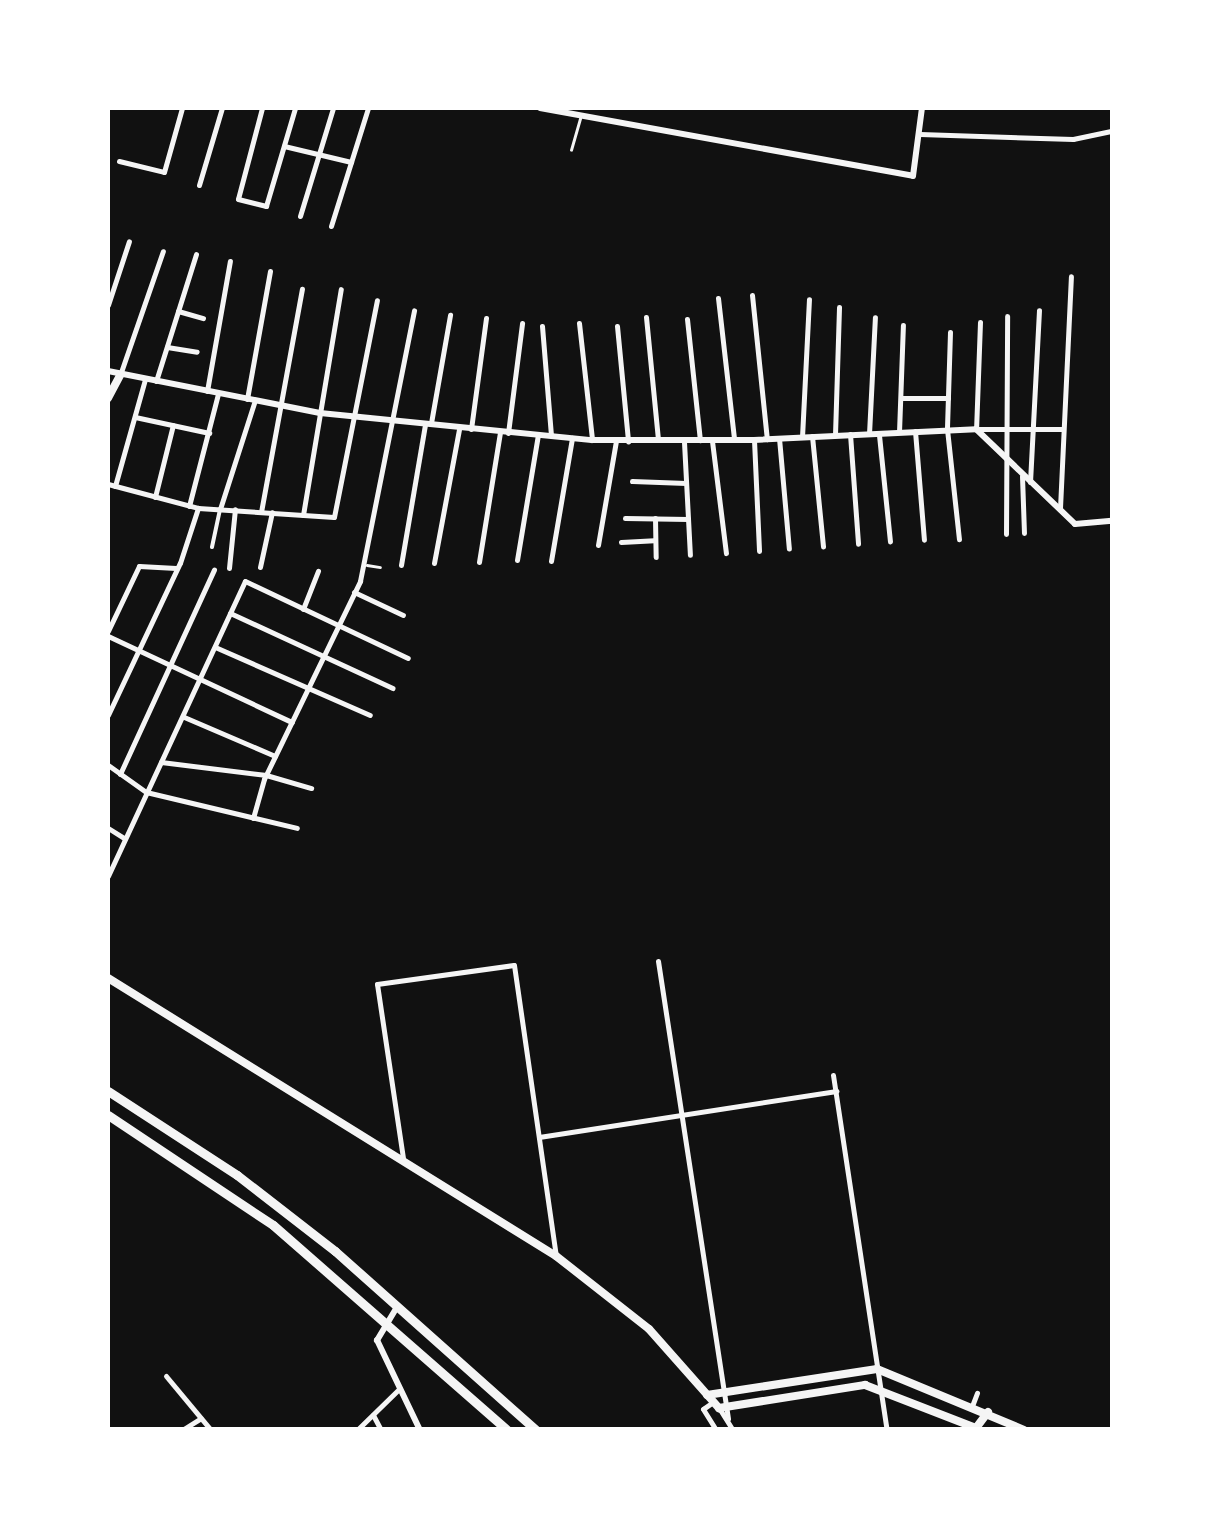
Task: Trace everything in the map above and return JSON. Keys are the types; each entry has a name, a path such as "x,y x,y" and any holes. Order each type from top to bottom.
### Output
{"highway":[{"path":"108,1092 237,1175 398,1305 536,1430"},
{"path":"108,1115 248,1206 388,1322 506,1430"}],"main road":[{"path":"108,398 120,375"},
{"path":"108,978 556,1256 649,1329 716,1403"},
{"path":"716,1403 723,1390 877,1369 1024,1430"},
{"path":"716,1403 866,1385 882,1395 976,1428 988,1412"}],"street":[{"path":"119,160 164,172 182,108"},
{"path":"199,184 222,108"},
{"path":"262,108 238,199 266,206 295,108"},
{"path":"300,216 332,108"},
{"path":"331,226 368,108"},
{"path":"540,108 917,175 922,108"},
{"path":"580,117 582,108"},
{"path":"920,134 1073,140 1112,131"},
{"path":"284,146 351,162"},
{"path":"108,305 129,242"},
{"path":"120,375 163,251"},
{"path":"156,381 196,254"},
{"path":"207,391 230,261"},
{"path":"212,547 251,400 270,272"},
{"path":"1060,510 1070,276"},
{"path":"260,512 285,406 302,289"},
{"path":"302,515 342,289"},
{"path":"752,296 767,439"},
{"path":"718,298 734,440"},
{"path":"802,437 809,299"},
{"path":"146,379 111,485 198,508 334,517 377,300"},
{"path":"836,434 839,307"},
{"path":"253,818 266,775 365,564 414,310"},
{"path":"1030,483 1039,310"},
{"path":"178,312 203,318"},
{"path":"401,565 450,315"},
{"path":"1006,534 1007,316"},
{"path":"646,317 658,442"},
{"path":"868,434 875,317"},
{"path":"470,430 486,318"},
{"path":"687,319 700,442"},
{"path":"980,322 976,428 1004,461 1075,524 1112,521"},
{"path":"478,562 522,323"},
{"path":"579,323 592,440"},
{"path":"899,432 903,325"},
{"path":"542,326 551,436"},
{"path":"617,326 628,441"},
{"path":"950,332 947,429 959,539"},
{"path":"167,347 197,352"},
{"path":"108,371 320,412 616,442 712,442 947,429 1063,428"},
{"path":"189,506 218,394"},
{"path":"900,398 948,398"},
{"path":"135,417 210,432"},
{"path":"154,497 173,425"},
{"path":"434,564 459,429"},
{"path":"914,431 924,540"},
{"path":"850,434 858,544"},
{"path":"879,434 890,541"},
{"path":"517,560 538,436"},
{"path":"812,436 823,546"},
{"path":"551,561 572,438"},
{"path":"779,438 789,549"},
{"path":"754,440 759,551"},
{"path":"598,545 616,442"},
{"path":"684,442 690,556"},
{"path":"712,442 726,553"},
{"path":"1022,476 1024,533"},
{"path":"632,482 686,483"},
{"path":"108,716 176,568 198,508"},
{"path":"229,568 235,509"},
{"path":"260,567 272,512"},
{"path":"625,518 688,519"},
{"path":"655,518 656,557"},
{"path":"621,542 654,540"},
{"path":"176,568 139,566 108,634 292,722"},
{"path":"120,774 214,570"},
{"path":"302,609 318,572"},
{"path":"108,876 245,581 408,658"},
{"path":"354,592 403,615"},
{"path":"230,613 392,688"},
{"path":"215,647 370,715"},
{"path":"184,717 275,756"},
{"path":"161,762 266,775 312,788"},
{"path":"108,765 146,792 297,828"},
{"path":"108,828 124,838"},
{"path":"658,961 723,1390 716,1403 703,1409 716,1430"},
{"path":"402,1158 378,984 514,964 556,1256"},
{"path":"833,1074 887,1430"},
{"path":"539,1137 836,1091"},
{"path":"398,1305 376,1340 420,1430"},
{"path":"166,1376 212,1430"},
{"path":"357,1430 399,1389"},
{"path":"972,1406 977,1393"},
{"path":"716,1403 733,1430"},
{"path":"373,1414 381,1430"},
{"path":"182,1430 201,1418"}],"lane":[{"path":"572,150 580,117"},
{"path":"365,564 380,568"}]}
